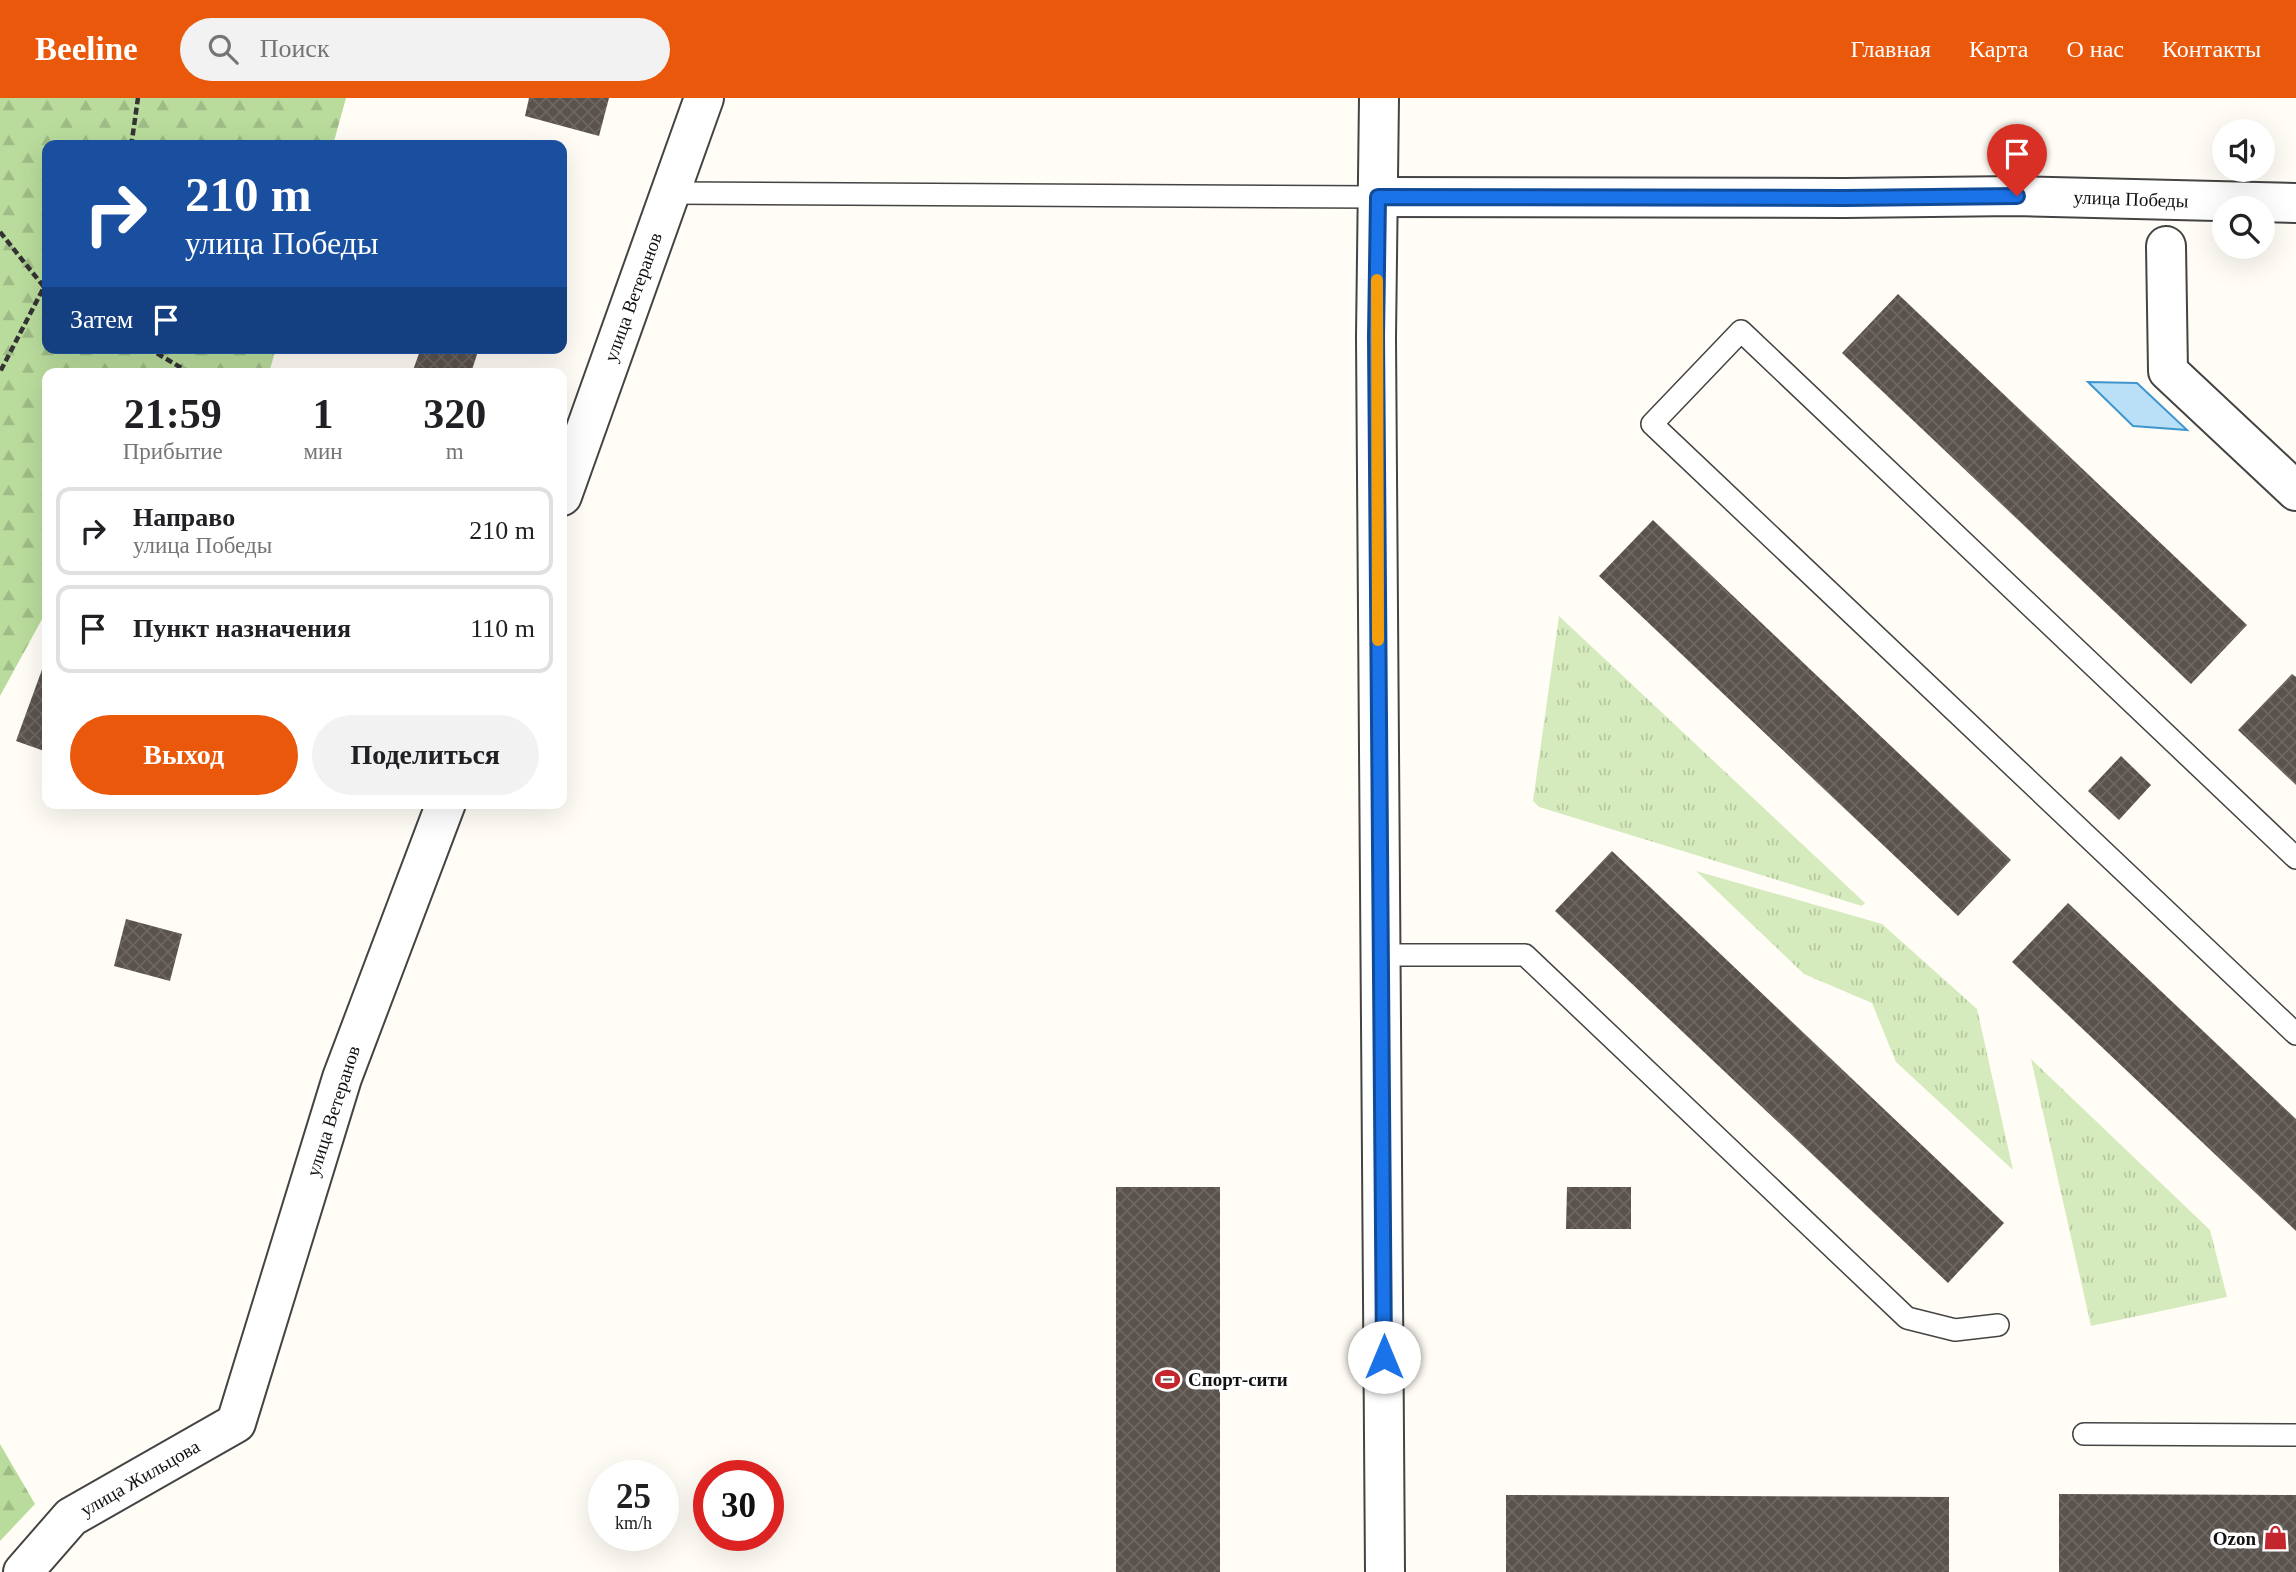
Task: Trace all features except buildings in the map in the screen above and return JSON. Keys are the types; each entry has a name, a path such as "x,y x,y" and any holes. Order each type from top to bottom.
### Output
{"street":[{"name":"улица Ветеранов","path":"567,482 704,98"},
{"path":"1379,98 1376,350 1385,1572"},
{"name":"улица Победы","path":"1378,197 2017,196 2296,203"},
{"path":"2166,246 2168,371 2296,491"},
{"name":"улица Ветеранов","path":"236,1423 342,1078 444,809"},
{"name":"улица Жильцова","path":"23,1572 71,1517 236,1423"}],"lane":[{"path":"670,193 1378,197"},
{"path":"2296,858 1741,331 1653,424 2296,1034"},
{"path":"1381,955 1525,955 1907,1318 1955,1330 1998,1325"},
{"path":"2084,1434 2296,1435"}],"path":[{"path":"132,140 138,98"},
{"path":"0,232 42,284"},
{"path":"0,372 42,294"},
{"path":"158,354 182,368"}],"green space":[{"path":"0,98 346,98 334,140 42,140 42,354 274,354 270,368 42,368 42,619 0,696"},
{"path":"1559,616 1865,903 1862,906 1539,807 1533,801"},
{"path":"1696,871 1882,924 1977,1009 2013,1170 1896,1062 1872,1003 1804,974"},
{"path":"2031,1059 2210,1230 2227,1297 2091,1326"},
{"path":"0,1444 35,1504 0,1541"}],"water":[{"path":"2088,382 2137,383 2187,430 2133,426"}],"slow traffic":[{"path":"1377,280 1378,640"}],"place":[{"name":"Спорт-сити","path":"1168,1379"},
{"name":"Ozon","path":"2276,1538"}],"route":[{"path":"1384,1357 1376,337 1378,197 2017,196"}]}
